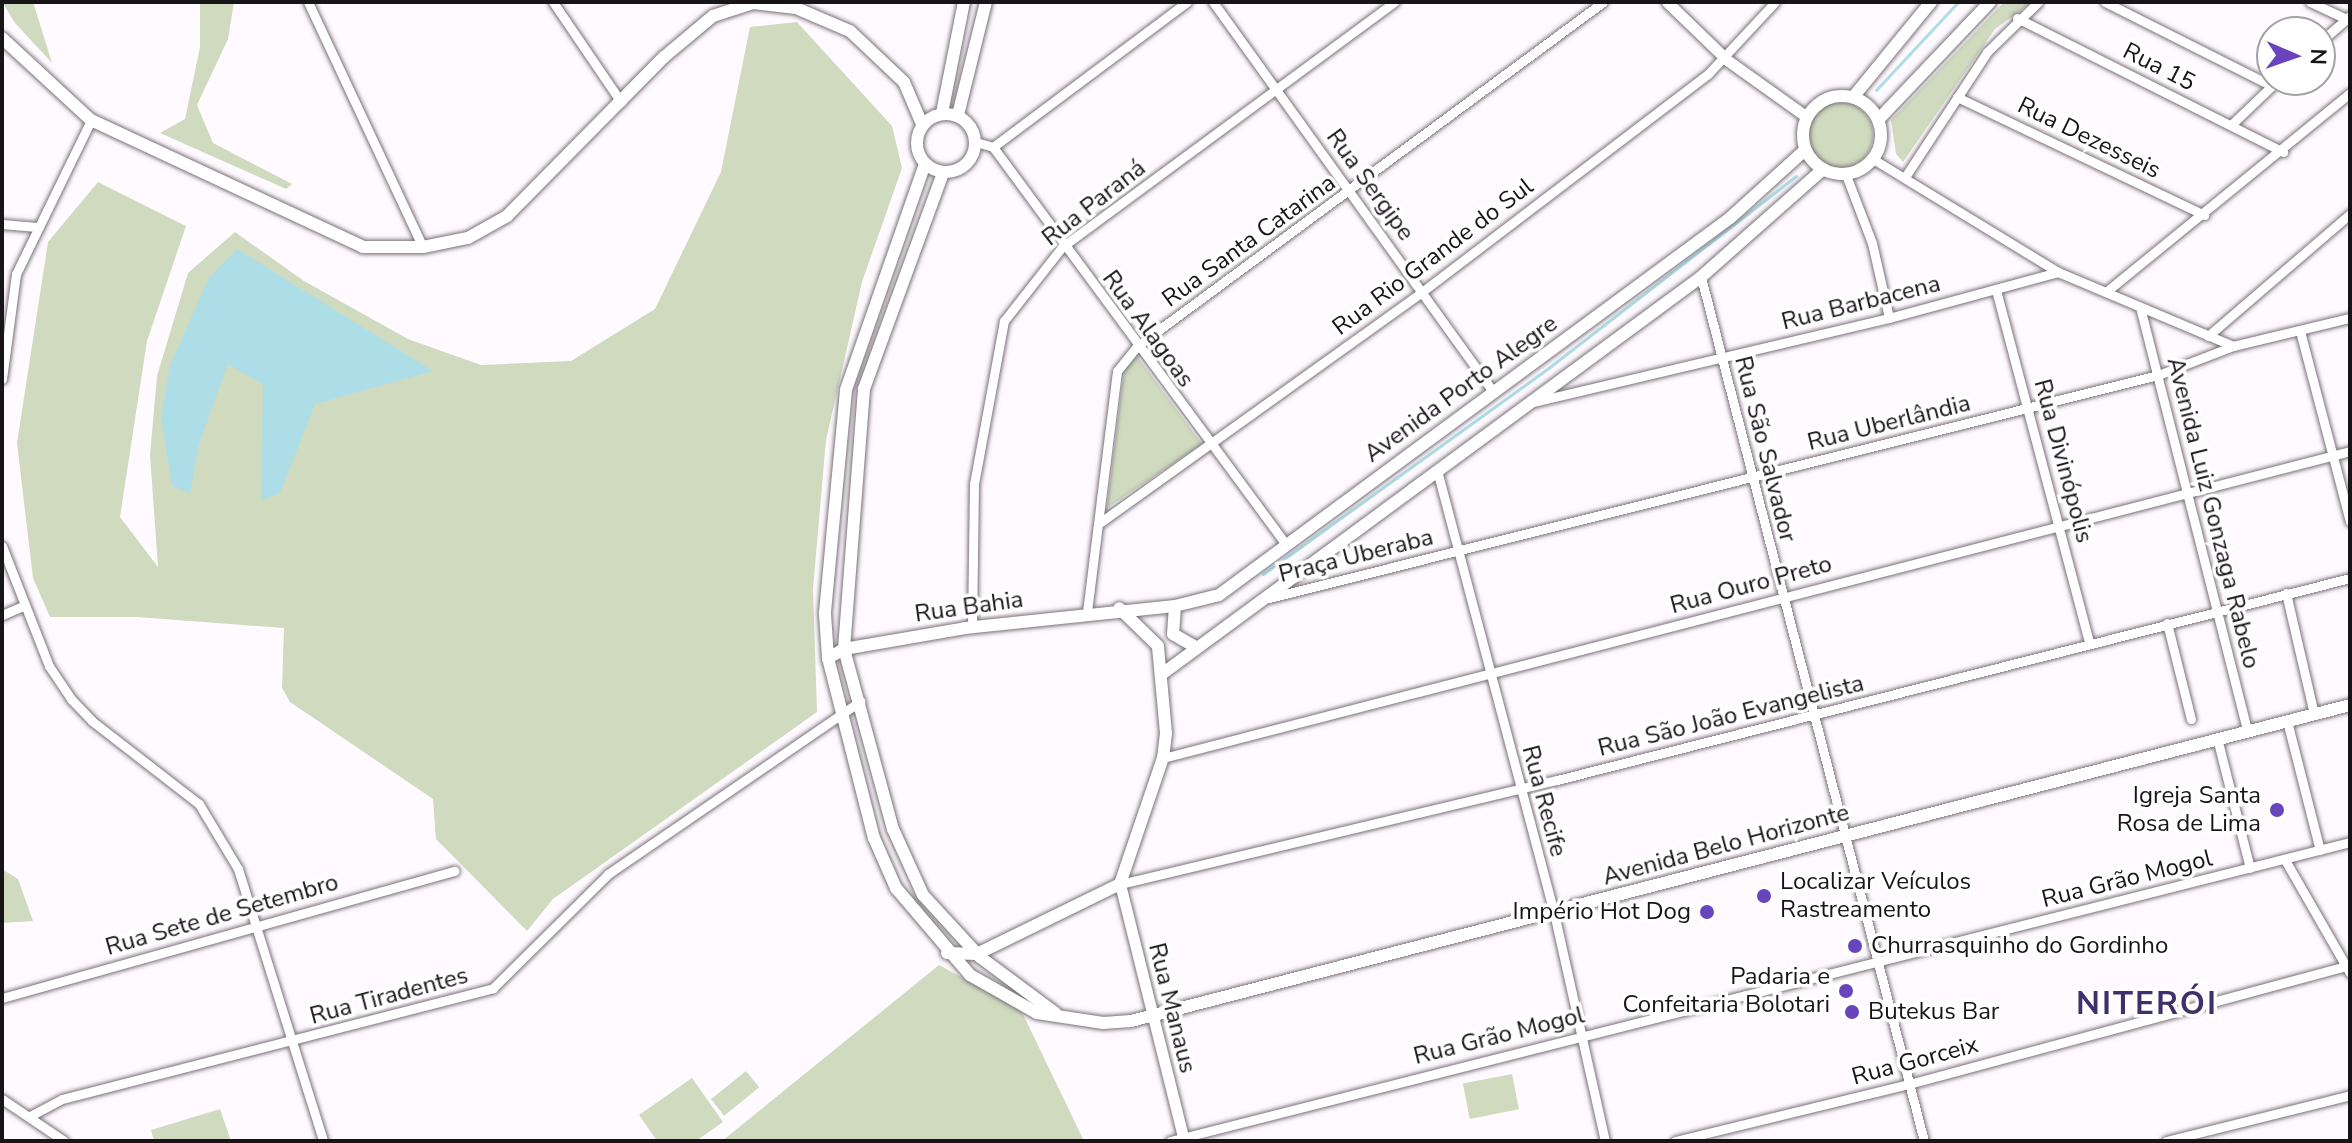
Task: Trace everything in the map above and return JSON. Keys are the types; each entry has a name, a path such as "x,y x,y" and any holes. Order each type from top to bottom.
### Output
{"main road":[{"path":"942,113 964,2"},
{"path":"958,115 986,2"},
{"path":"1854,96 1931,2"},
{"path":"1878,120 1990,2"},
{"path":"2,38 91,120 363,247 423,247 468,238 507,216 713,16 753,3 796,8 850,31 904,82 922,124"},
{"path":"1854,96 1878,120 1881,136 1873,159 1846,175 1822,170 1805,150 1807,117 1830,97 1854,96"},
{"path":"942,113 958,115 970,126 976,142 966,165 943,173 925,164 916,139 922,124 942,113"},
{"name":"Avenida Porto Alegre","path":"1119,608 1175,606 1219,595 1730,218 1805,150"},
{"name":"Avenida Belo Horizonte","path":"925,164 846,390 825,614 828,658 840,716 874,838 896,888 947,953 1003,997 1065,1019 1103,1023 1150,1017 2350,705"},
{"path":"1162,674 1194,646 1438,474 1701,277 1822,170"},
{"name":"Avenida Belo Horizonte","path":"943,173 864,389 844,649 861,701 893,829 923,895 977,954 1030,998 1065,1019"},
{"path":"1175,606 1173,634 1194,646"},
{"path":"947,953 977,954 1120,884 1163,758 1162,674 1158,646 1119,608"},
{"name":"Rua Bahia","path":"828,658 844,649 1119,608"}],"street":[{"path":"308,2 423,247"},
{"path":"553,2 621,102"},
{"path":"976,142 993,147 1187,2"},
{"name":"Rua Sergipe","path":"1213,2 1493,392"},
{"name":"Rua Paraná","path":"972,628 974,484 1004,321 1062,247 1394,2"},
{"name":"Rua Santa Catarina","path":"1087,612 1117,371 1137,346 1350,192 1603,2"},
{"path":"1667,2 1727,60 1807,117"},
{"name":"Rua Rio Grande do Sul","path":"1098,524 1423,291 1727,60 1775,2"},
{"path":"1905,177 1957,97 2017,18 2038,2"},
{"path":"2105,2 2256,74"},
{"path":"2310,2 2348,18"},
{"name":"Rua 15","path":"2017,18 2283,152"},
{"path":"2107,291 2283,152 2350,93"},
{"path":"2231,125 2261,96"},
{"name":"Rua Dezesseis","path":"1957,97 2204,215"},
{"path":"2,379 16,274 91,120"},
{"name":"Rua Alagoas","path":"993,147 1062,247 1209,447 1286,545"},
{"path":"1873,159 2058,272 2233,346"},
{"path":"1846,175 1872,243 1889,318"},
{"path":"2208,336 2350,214"},
{"path":"2,224 37,227"},
{"name":"Rua Barbacena","path":"1532,402 1889,318 2058,272"},
{"name":"Rua São Salvador","path":"1701,277 1924,1141"},
{"name":"Rua Divinópolis","path":"1996,290 2061,524 2089,643"},
{"name":"Avenida Luiz Gonzaga Rabelo","path":"2140,307 2247,730"},
{"name":"Rua Uberlândia","path":"1458,552 2158,375 2233,346 2350,318"},
{"path":"2300,331 2350,522"},
{"name":"Rua Ouro Preto","path":"1163,758 2350,451"},
{"name":"Rua Recife","path":"1438,474 1554,913 1605,1141"},
{"path":"2,546 49,666 71,699 199,804 238,869 323,1141"},
{"name":"Praça Uberaba","path":"1263,599 1458,552"},
{"name":"Rua São João Evangelista","path":"1120,884 1815,716 2350,578"},
{"path":"2286,593 2314,714"},
{"path":"2,615 25,605"},
{"path":"2167,623 2191,719"},
{"name":"Rua Tiradentes","path":"30,1116 62,1099 292,1043 493,988 608,874 861,701"},
{"path":"2287,721 2320,850"},
{"path":"2217,738 2250,868"},
{"name":"Rua Grão Mogol","path":"1170,1141 2350,842"},
{"path":"2285,860 2349,968"},
{"name":"Rua Sete de Setembro","path":"2,998 454,871"},
{"name":"Rua Manaus","path":"1120,884 1150,1017 1183,1139"},
{"name":"Rua Gorceix","path":"1675,1141 1909,1084 2349,968"},
{"path":"2166,1141 2350,1095"},
{"path":"2,1099 64,1141"}],"green space":[{"path":"2,2 33,2 52,63 15,23"},
{"path":"200,2 234,2 228,39 197,105 213,143 292,184 286,189 160,133 185,119 200,47"},
{"path":"2004,2 2032,2 1995,29 1903,162 1896,154 1891,120"},
{"path":"797,22 892,126 902,168 862,282 826,440 813,589 817,712 553,899 527,931 436,839 433,799 290,702 282,688 284,628 137,617 50,617 33,578 17,443 48,242 98,182 186,226 147,341 120,517 158,567 150,455 157,376 188,273 235,232 304,281 408,339 481,365 571,361 655,309 721,172 750,27"},
{"path":"1840,102 1853,105 1863,112 1870,122 1873,135 1870,148 1863,158 1853,165 1840,168 1827,165 1817,158 1810,148 1807,135 1810,122 1817,112 1827,105"},
{"path":"1137,356 1202,444 1107,508 1124,371"},
{"path":"2,869 18,879 33,921 2,923"},
{"path":"939,965 1021,1010 1084,1141 722,1141"},
{"path":"746,1071 759,1087 724,1116 711,1099"},
{"path":"1512,1074 1519,1109 1470,1119 1463,1084"},
{"path":"692,1078 723,1122 696,1141 657,1141 639,1115"},
{"path":"220,1109 231,1141 154,1141 151,1130"}],"water":[{"path":"237,249 433,371 315,404 280,493 261,501 263,385 228,364 199,444 190,493 172,486 161,418 170,365 209,278"}],"waterway":[{"path":"1876,90 1958,2"},
{"path":"1263,574 1551,366 1796,176"}],"place":[{"name":"Igreja Santa Rosa de Lima","path":"2277,810"},
{"name":"Localizar Veículos Rastreamento","path":"1764,896"},
{"name":"Império Hot Dog","path":"1707,912"},
{"name":"Churrasquinho do Gordinho","path":"1855,946"},
{"name":"Padaria e Confeitaria Bolotari","path":"1846,991"},
{"name":"Butekus Bar","path":"1852,1012"}],"district":[{"name":"NITERÓI","path":"2147,1004"}]}
